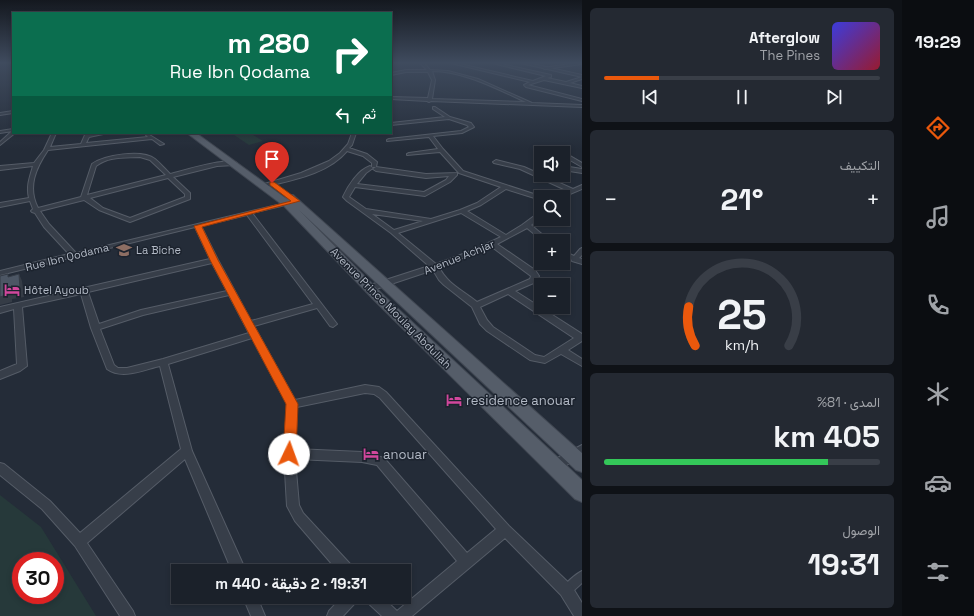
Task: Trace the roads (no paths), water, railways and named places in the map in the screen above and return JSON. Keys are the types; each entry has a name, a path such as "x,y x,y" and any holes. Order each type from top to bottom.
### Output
{"main road":[{"name":"Avenue Prince Moulay Abdullah","path":"192,134 226,162 268,184"},
{"name":"Avenue Prince Moulay Abdullah","path":"203,134 292,203 384,283 577,453 582,464"},
{"name":"Avenue Prince Moulay Abdullah","path":"292,203 370,288 582,494"}],"street":[{"path":"429,101 431,92"},
{"path":"503,92 534,105"},
{"path":"551,92 582,100"},
{"path":"392,98 429,101 582,106"},
{"path":"389,140 462,132 472,127 469,124 449,118 434,108"},
{"path":"0,115 12,113"},
{"path":"392,124 449,118"},
{"path":"404,123 409,127"},
{"path":"0,132 12,130"},
{"path":"415,132 421,136"},
{"path":"0,144 12,134"},
{"path":"54,134 47,149 36,164 30,188 31,199 34,211 74,255"},
{"path":"83,145 87,136 100,134"},
{"path":"147,134 162,144"},
{"path":"268,184 312,171 330,163 352,142 354,134"},
{"path":"430,135 441,150 461,172 534,196"},
{"path":"47,149 152,138"},
{"path":"346,149 365,155 375,163 374,167"},
{"path":"409,154 441,150"},
{"path":"140,156 150,157 188,194 188,198 130,220 101,209 84,197 94,165 101,160 108,158 140,156"},
{"path":"570,158 582,165"},
{"path":"34,211 169,175 226,162"},
{"path":"496,162 522,168 573,191"},
{"path":"0,168 36,164"},
{"path":"461,172 453,175 426,176 374,167 362,172 355,185 347,193 346,197 393,232 435,267 438,275 445,282 476,306 479,317 487,326 533,358 545,360 581,338 509,291"},
{"path":"570,169 582,171"},
{"path":"355,185 425,194 448,181 453,175"},
{"path":"393,232 462,211 479,204 505,186"},
{"path":"570,192 582,186"},
{"path":"0,205 31,199"},
{"name":"Rue Ibn Qodama","path":"0,273 292,203"},
{"path":"364,210 431,220"},
{"path":"462,211 505,237"},
{"path":"249,214 333,324"},
{"name":"Avenue Achjar","path":"370,288 435,267 492,244 528,225 534,219"},
{"path":"528,225 539,234"},
{"path":"198,226 214,260 292,404 289,454 293,506 307,526 341,564"},
{"path":"476,306 534,280 535,276 532,272 492,244"},
{"path":"574,260 582,250"},
{"path":"570,257 582,262"},
{"path":"0,310 214,260"},
{"path":"84,291 100,345 113,369 121,372 163,362 254,334"},
{"path":"95,328 135,315 232,292"},
{"path":"250,324 318,305"},
{"path":"0,375 22,366 18,306"},
{"path":"562,350 582,363"},
{"path":"163,362 187,451 236,564"},
{"path":"292,404 365,389 376,390 384,395 505,530 566,590 582,616"},
{"path":"79,542 187,451"},
{"path":"553,467 577,453"},
{"path":"289,454 362,457 380,461 466,561"},
{"path":"0,468 46,505 79,542 128,616"},
{"path":"401,616 505,530"},
{"path":"566,590 582,576"},
{"path":"253,604 258,616"},
{"path":"334,616 345,604"},
{"path":"379,604 392,616"}],"place":[{"name":"La Biche","path":"124,250"},
{"name":"Hôtel Ayoub","path":"12,290"},
{"name":"residence anouar","path":"454,400"},
{"name":"anouar","path":"371,454"}]}
